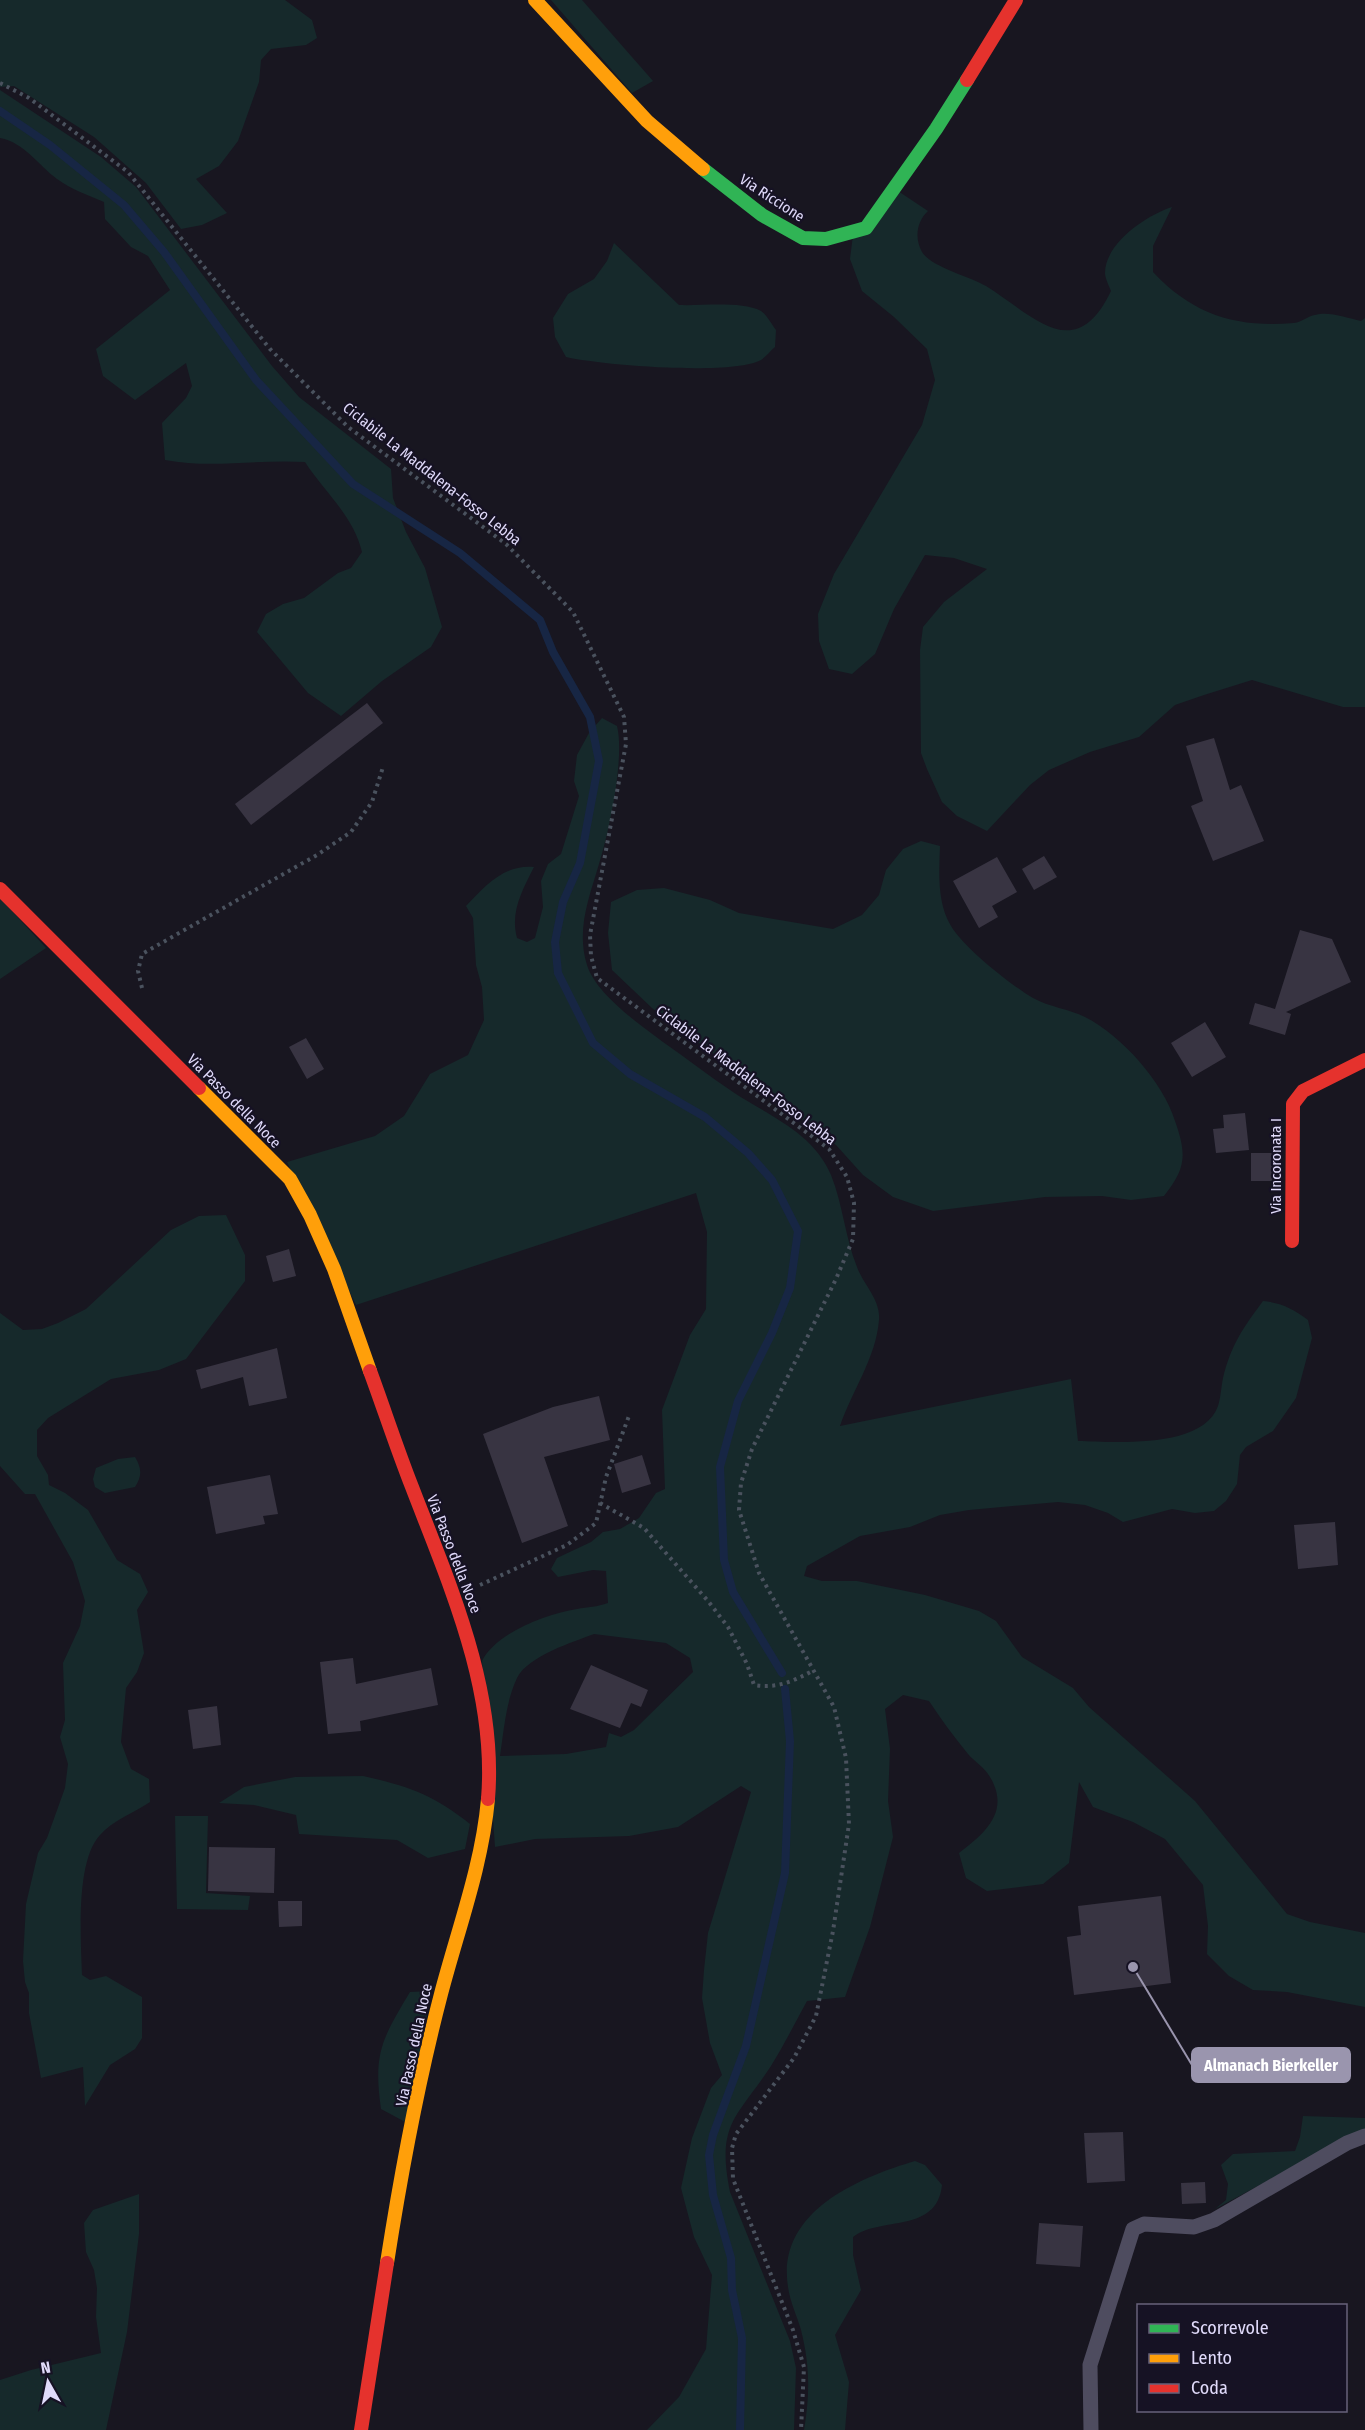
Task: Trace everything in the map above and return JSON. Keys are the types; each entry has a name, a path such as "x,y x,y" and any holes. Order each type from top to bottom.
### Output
{"street":[{"name":"Via Riccione","path":"535,0 647,121 719,183 762,215 803,238 826,239 866,228 936,129 1016,0"},
{"name":"Via Passo della Noce","path":"0,888 290,1179 310,1215 334,1269 407,1475 460,1610 484,1713 489,1785 484,1842 441,1994 424,2066 388,2255 361,2430"},
{"name":"Via Incoronata I","path":"1292,1241 1293,1104 1303,1091 1365,1060"}],"lane":[{"path":"1091,2430 1090,2366 1133,2229 1144,2224 1194,2227 1214,2220 1365,2136"}],"path":[{"name":"Ciclabile La Maddalena-Fosso Lebba","path":"0,83 29,98 128,172 270,349 348,427 506,544 573,612 624,717 627,744 590,935 591,956 597,978 829,1149 848,1177 854,1203 853,1239 836,1279 752,1449 741,1483 739,1510 759,1573 834,1707 846,1758 849,1824 833,1931 816,2016 794,2058 736,2134 732,2148 733,2179 793,2330 804,2367 801,2430"},
{"path":"144,991 138,971 142,954 317,855 351,832 372,802 383,767"},
{"path":"454,1596 506,1575 567,1545 596,1523 606,1477 629,1416"},
{"path":"600,1503 644,1528 708,1601 728,1627 747,1664 754,1685 770,1688 793,1681 814,1670"}],"green space":[{"path":"0,0 285,0 312,20 317,38 306,45 271,49 261,60 259,82 238,141 219,166 196,179 227,213 202,225 181,229 146,183 94,137 14,86 0,87"},
{"path":"551,0 582,0 653,81 632,93"},
{"path":"0,90 101,157 136,187 272,366 299,397 391,469 393,498 406,532 425,568 442,627 431,647 382,681 341,716 308,693 257,632 266,614 283,604 304,598 338,573 351,568 362,552 352,527 305,462 200,464 165,460 162,423 186,398 192,386 186,363 135,400 103,376 96,349 170,290 148,256 131,247 105,219 104,202 63,183 17,144 0,138"},
{"path":"898,191 928,211 921,220 917,236 922,252 927,257 942,267 986,286 1037,321 1053,328 1068,330 1083,326 1097,314 1111,291 1105,273 1112,251 1140,223 1172,207 1153,246 1153,272 1184,299 1217,316 1254,323 1294,323 1320,314 1338,315 1361,321 1365,318 1365,707 1343,707 1252,680 1175,705 1139,737 1090,752 1049,770 1030,785 987,831 957,816 942,802 921,753 920,650 923,627 944,602 987,569 954,558 925,555 894,609 875,654 852,674 829,669 819,641 818,614 834,574 922,425 935,380 927,349 894,317 862,291 850,259 853,235"},
{"path":"614,243 679,305 733,305 761,311 776,330 775,347 761,360 746,365 723,367 665,368 566,357 555,337 553,318 568,294 594,279 607,261"},
{"path":"602,718 617,726 619,756 611,814 583,927 587,965 599,987 631,1017 724,1086 789,1126 813,1147 823,1160 835,1186 857,1267 879,1313 877,1334 869,1361 840,1426 1071,1379 1078,1441 1156,1440 1195,1430 1209,1420 1218,1406 1226,1366 1234,1346 1263,1301 1287,1307 1308,1320 1312,1338 1296,1398 1273,1431 1246,1447 1240,1455 1237,1484 1226,1501 1214,1511 1195,1513 1172,1509 1123,1522 1108,1513 1085,1505 1058,1502 969,1510 940,1515 910,1527 860,1536 807,1566 804,1576 822,1581 857,1581 925,1595 979,1611 996,1621 1022,1657 1073,1688 1089,1707 1195,1801 1287,1914 1310,1922 1365,1933 1365,2007 1287,1992 1253,1990 1229,1976 1207,1954 1208,1926 1203,1885 1165,1839 1133,1822 1093,1807 1079,1782 1069,1863 1043,1884 987,1891 966,1878 959,1853 992,1821 998,1801 996,1790 988,1774 970,1757 929,1701 903,1695 885,1709 890,1749 888,1801 893,1837 870,1927 845,1997 807,2001 771,2066 739,2111 728,2136 726,2169 730,2192 790,2341 796,2368 794,2430 647,2430 679,2397 706,2349 712,2275 694,2237 681,2188 692,2138 711,2088 722,2075 710,2043 702,1998 704,1970 708,1933 751,1792 741,1786 678,1827 629,1836 535,1839 495,1847 482,1661 498,1642 523,1626 551,1615 608,1603 606,1571 593,1570 558,1577 551,1569 557,1558 591,1542 603,1532 620,1529 639,1518 656,1493 665,1489 662,1410 690,1335 706,1309 707,1232 696,1193 356,1305 287,1162 375,1136 404,1116 430,1074 468,1055 484,1020 482,987 476,965 473,918 466,906 488,884 504,873 523,867 534,867 518,902 515,928 517,938 527,942 535,938 543,907 541,881 548,864 561,854 579,796 574,781 577,755 589,733","holes":["594,1634 666,1643 690,1658 693,1672 634,1730 621,1737 609,1733 606,1747 566,1754 500,1756 510,1696 517,1678 531,1663 552,1651"]},
{"path":"921,841 940,846 941,898 946,917 957,935 1013,985 1033,998 1079,1014 1099,1025 1127,1048 1151,1076 1169,1106 1183,1152 1177,1177 1164,1196 1131,1200 1102,1196 1045,1197 933,1211 893,1197 863,1175 836,1145 652,1008 612,970 608,933 611,902 637,890 664,888 710,900 739,913 833,929 862,915 879,895 886,870 903,849"},
{"path":"0,898 46,948 0,979"},
{"path":"226,1215 245,1255 245,1281 186,1359 159,1370 111,1379 48,1418 37,1430 37,1456 48,1475 49,1485 65,1493 88,1510 117,1560 140,1574 148,1592 137,1610 144,1653 137,1672 126,1688 121,1742 131,1769 149,1779 150,1802 111,1825 100,1835 86,1863 81,1902 82,1975 90,1980 106,1976 142,1997 142,2038 135,2049 110,2065 85,2106 83,2067 41,2078 29,2013 29,1993 25,1982 23,1961 26,1904 38,1853 47,1838 65,1788 68,1764 60,1737 65,1720 63,1663 80,1626 85,1601 73,1562 35,1494 25,1494 0,1466 0,1313 23,1330 42,1329 58,1323 86,1309 171,1230 199,1216"},
{"path":"135,1457 140,1472 135,1487 105,1493 95,1487 93,1479 96,1468 118,1459"},
{"path":"363,1776 420,1793 457,1814 470,1824 465,1849 428,1858 397,1840 299,1834 296,1815 254,1805 219,1803 244,1787 295,1777"},
{"path":"175,1816 208,1816 206,1893 250,1896 248,1910 177,1909"},
{"path":"431,1991 409,2124 381,2109 379,2060 386,2035 410,1992"},
{"path":"1303,2116 1365,2118 1365,2129 1215,2209 1226,2200 1228,2184 1221,2165 1233,2154 1295,2151"},
{"path":"915,2161 925,2165 942,2185 938,2200 930,2211 906,2222 878,2227 853,2237 853,2255 861,2290 835,2335 849,2382 845,2430 804,2430 808,2392 806,2355 788,2287 788,2261 795,2238 808,2219 826,2202 869,2177"},
{"path":"139,2194 139,2234 127,2332 106,2430 0,2430 0,2380 101,2353 96,2317 97,2288 94,2270 86,2252 84,2223 93,2210"}],"building":[{"path":"367,703 383,723 251,825 235,804"},
{"path":"1214,738 1230,790 1241,785 1264,841 1213,861 1191,806 1203,801 1186,746"},
{"path":"1044,856 1057,877 1034,890 1022,869"},
{"path":"997,857 1017,892 992,906 998,917 979,928 953,881"},
{"path":"1300,930 1332,939 1351,982 1286,1012 1291,1014 1285,1035 1249,1024 1255,1003 1275,1009"},
{"path":"1205,1022 1226,1057 1192,1077 1171,1043"},
{"path":"306,1038 324,1069 307,1079 289,1047"},
{"path":"1245,1113 1249,1150 1216,1153 1213,1129 1224,1128 1223,1115"},
{"path":"1251,1153 1274,1153 1274,1181 1251,1181"},
{"path":"289,1249 296,1276 273,1282 266,1256"},
{"path":"277,1348 287,1398 249,1406 243,1377 201,1389 196,1370"},
{"path":"599,1396 610,1440 544,1457 568,1526 522,1543 483,1434 553,1407"},
{"path":"642,1455 651,1484 622,1493 614,1464"},
{"path":"270,1475 278,1514 263,1516 265,1524 216,1534 207,1487"},
{"path":"1335,1522 1338,1565 1298,1569 1294,1525"},
{"path":"353,1658 356,1684 431,1668 438,1705 360,1721 361,1731 328,1734 320,1662"},
{"path":"591,1665 648,1690 641,1707 631,1703 620,1728 570,1709"},
{"path":"217,1706 221,1745 193,1749 188,1710"},
{"path":"209,1847 275,1848 274,1893 208,1891"},
{"path":"1161,1896 1171,1983 1074,1995 1067,1937 1081,1935 1078,1906"},
{"path":"278,1901 302,1901 302,1926 279,1927"},
{"path":"1123,2132 1125,2181 1087,2183 1084,2133"},
{"path":"1205,2182 1206,2203 1182,2204 1181,2183"},
{"path":"1039,2223 1083,2226 1080,2267 1036,2264"}],"waterway":[{"path":"0,111 50,145 124,205 164,252 256,380 353,484 460,553 540,620 553,652 590,717 599,761 580,863 563,902 555,942 558,973 593,1043 630,1074 705,1117 748,1153 772,1180 798,1231 790,1288 772,1333 738,1401 720,1467 724,1560 733,1592 782,1673"},
{"path":"740,2430 742,2338 732,2290 731,2258 713,2195 709,2155 713,2135 746,2046 785,1873 790,1741 785,1689"}],"traffic: fast":[{"path":"703,169 762,215 803,238 826,239 866,228 936,129 967,80"}],"traffic: slow":[{"path":"535,0 647,121 703,169"},
{"path":"199,1088 290,1179 310,1215 334,1269 370,1371"},
{"path":"387,2263 417,2094 441,1994 481,1849 488,1799"}],"traffic: jam":[{"path":"967,80 1016,0"},
{"path":"0,889 199,1088"},
{"path":"1292,1241 1293,1104 1303,1091 1365,1060"},
{"path":"370,1371 468,1639 485,1718 489,1758 488,1799"},
{"path":"361,2430 387,2263"}],"place":[{"name":"Almanach Bierkeller","path":"1133,1967"}]}
